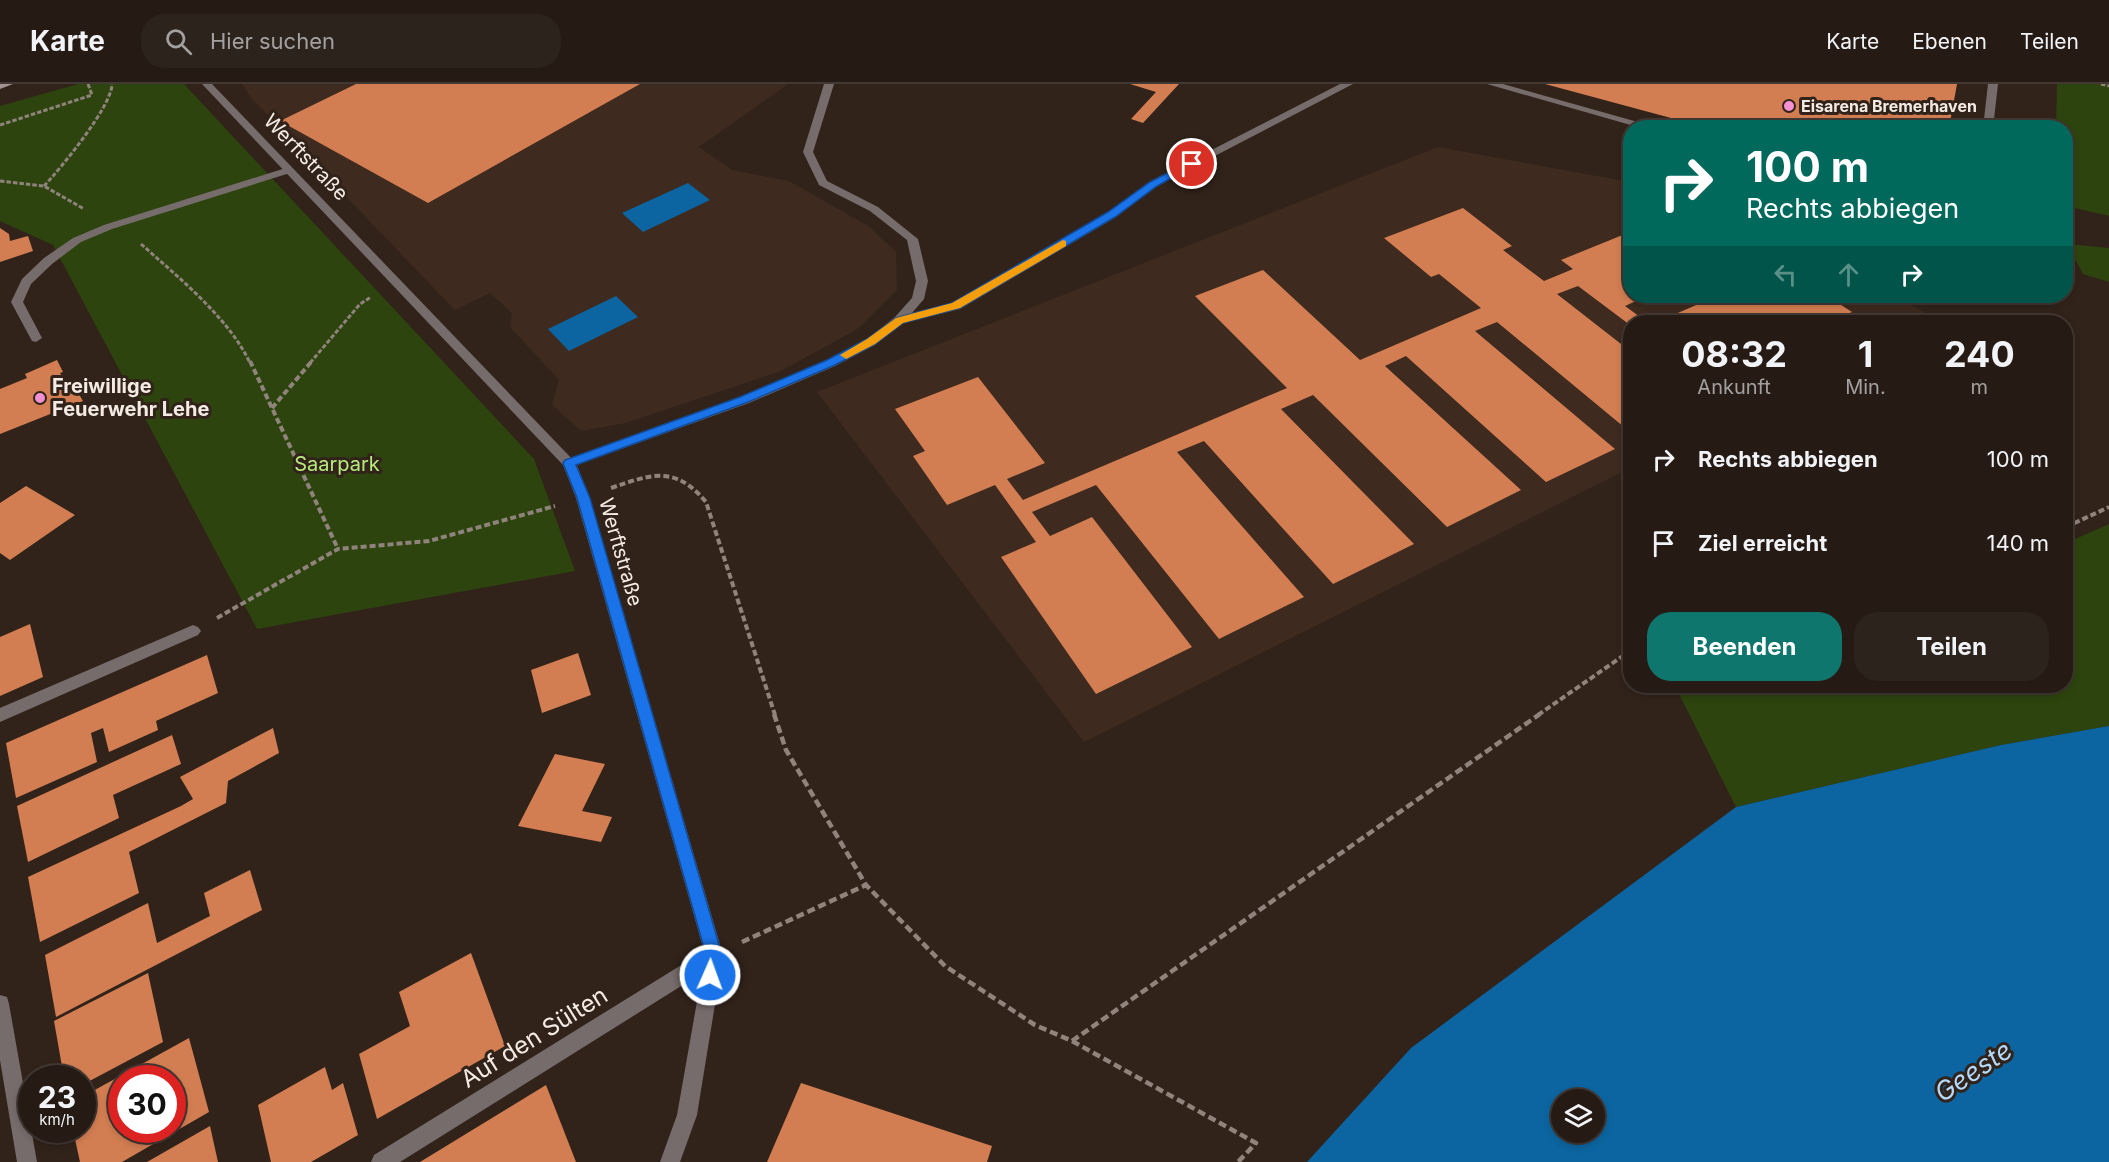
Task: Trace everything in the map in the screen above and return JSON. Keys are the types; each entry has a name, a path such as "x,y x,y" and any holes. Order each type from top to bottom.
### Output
{"main road":[{"path":"0,86 8,84"}],"street":[{"name":"Werftstraße","path":"207,84 569,463 584,498 714,955 687,1115 670,1162"},
{"path":"569,463 744,400 831,363 871,342 899,320 918,299 922,281 912,239 874,209 823,183 808,152 829,84"},
{"path":"899,320 956,306 1112,214 1153,184 1348,84"},
{"path":"1492,84 1624,120"},
{"path":"1989,120 1993,84"},
{"path":"36,338 17,302 26,282 48,261 77,240 289,170"},
{"path":"0,715 193,631"},
{"name":"Auf den Sülten","path":"381,1162 714,955"},
{"path":"0,1004 27,1162"}],"path":[{"path":"0,125 92,95 88,84"},
{"path":"44,186 58,172 80,141 112,92 112,84"},
{"path":"2101,84 2109,86"},
{"path":"0,181 44,186 78,205 108,228 135,240 195,292 243,347 338,549"},
{"path":"272,408 360,304 397,283"},
{"path":"193,631 338,549 429,542 584,498 649,474 669,475 694,485 706,502 786,750 866,885 945,966 1035,1025 1072,1041 1256,1143 1238,1162"},
{"path":"2073,523 2109,507"},
{"path":"1072,1041 1623,656"},
{"path":"714,955 866,885"}],"shaded area":[{"path":"242,84 788,84 699,147 732,170 789,181 870,227 896,252 897,290 859,328 781,371 626,423 581,431 552,405 559,380 510,327 512,313 490,293 455,310 252,99"},
{"path":"1438,147 1623,181 1623,303 1908,303 1929,315 1623,315 1623,472 1084,742 817,392"}],"green space":[{"name":"Saarpark","path":"78,84 184,84 534,459 575,571 257,629 53,245 0,221 0,106"},
{"path":"2057,84 2109,84 2109,216 2073,208 2073,120 2056,120"},
{"path":"2073,245 2109,248 2109,282 2083,274 2073,255"},
{"path":"2109,524 2109,726 2001,745 1736,807 1679,693 2073,693 2073,540"}],"water":[{"path":"688,183 710,200 643,232 622,213"},
{"path":"616,296 638,317 569,351 548,329"},
{"name":"Geeste","path":"2109,726 2109,1162 1307,1162 1411,1048 1736,807 2001,745"}],"building":[{"path":"356,84 640,84 428,203 280,121"},
{"path":"1130,84 1179,84 1143,123 1131,119 1156,92"},
{"name":"Eisarena Bremerhaven","path":"1545,84 1957,84 1950,120 1678,120"},
{"path":"1463,208 1512,246 1503,250 1544,281 1573,269 1561,260 1623,235 1623,303 1632,303 1625,306 1637,315 1623,315 1623,320 1578,286 1557,294 1623,346 1623,426 1497,322 1475,331 1615,449 1546,482 1406,356 1385,366 1521,490 1447,527 1313,395 1281,409 1414,544 1333,584 1204,441 1177,452 1304,597 1219,639 1096,485 1032,512 1050,536 1092,517 1192,647 1096,694 1001,557 1036,542 995,485 947,505 913,456 925,451 895,409 978,377 1045,463 1007,479 1023,500 1287,388 1195,296 1263,270 1360,360 1481,308 1439,274 1431,277 1384,238"},
{"path":"0,228 9,234 10,241 28,236 33,251 0,262"},
{"path":"1701,303 1838,303 1852,312 1845,315 1673,315"},
{"name":"Freiwillige Feuerwehr Lehe","path":"57,360 63,372 60,373 71,394 77,391 83,401 0,434 0,389 27,378 25,374"},
{"path":"26,486 75,515 10,560 0,553 0,503"},
{"path":"30,624 43,677 0,696 0,637"},
{"path":"578,653 591,695 542,713 531,670"},
{"path":"207,655 218,693 156,721 158,730 109,752 103,728 91,733 97,762 16,798 6,743"},
{"path":"273,728 279,753 228,781 226,803 129,852 139,893 40,942 28,877 193,799 180,777"},
{"path":"172,735 181,764 113,795 119,818 28,862 17,806"},
{"path":"555,754 605,764 582,811 612,817 601,842 518,826"},
{"path":"250,870 262,910 56,1017 45,955 148,903 157,943 210,916 204,893"},
{"path":"471,953 505,1046 377,1119 359,1054 410,1026 399,992"},
{"path":"148,973 163,1042 120,1065 108,1065 108,1071 96,1078 96,1065 62,1065 54,1021"},
{"path":"189,1038 209,1112 186,1125 186,1065 140,1065"},
{"path":"325,1067 332,1090 343,1083 358,1135 311,1162 271,1162 258,1105"},
{"path":"108,1083 108,1143 155,1143 122,1162 80,1162 76,1143 96,1143 96,1089"},
{"path":"801,1083 992,1146 987,1162 767,1162"},
{"path":"546,1085 576,1162 420,1162"},
{"path":"210,1126 218,1162 147,1162 180,1143 186,1143 186,1140"}],"slow traffic":[{"path":"846,355 871,342 899,320 956,306 1063,243"}],"place":[{"name":"Eisarena Bremerhaven","path":"1789,106"},
{"name":"Freiwillige Feuerwehr Lehe","path":"40,398"}],"route":[{"path":"710,975 714,955 584,498 569,463 744,400 831,363 871,342 899,320 956,306 1112,214 1153,184 1192,164"}]}
